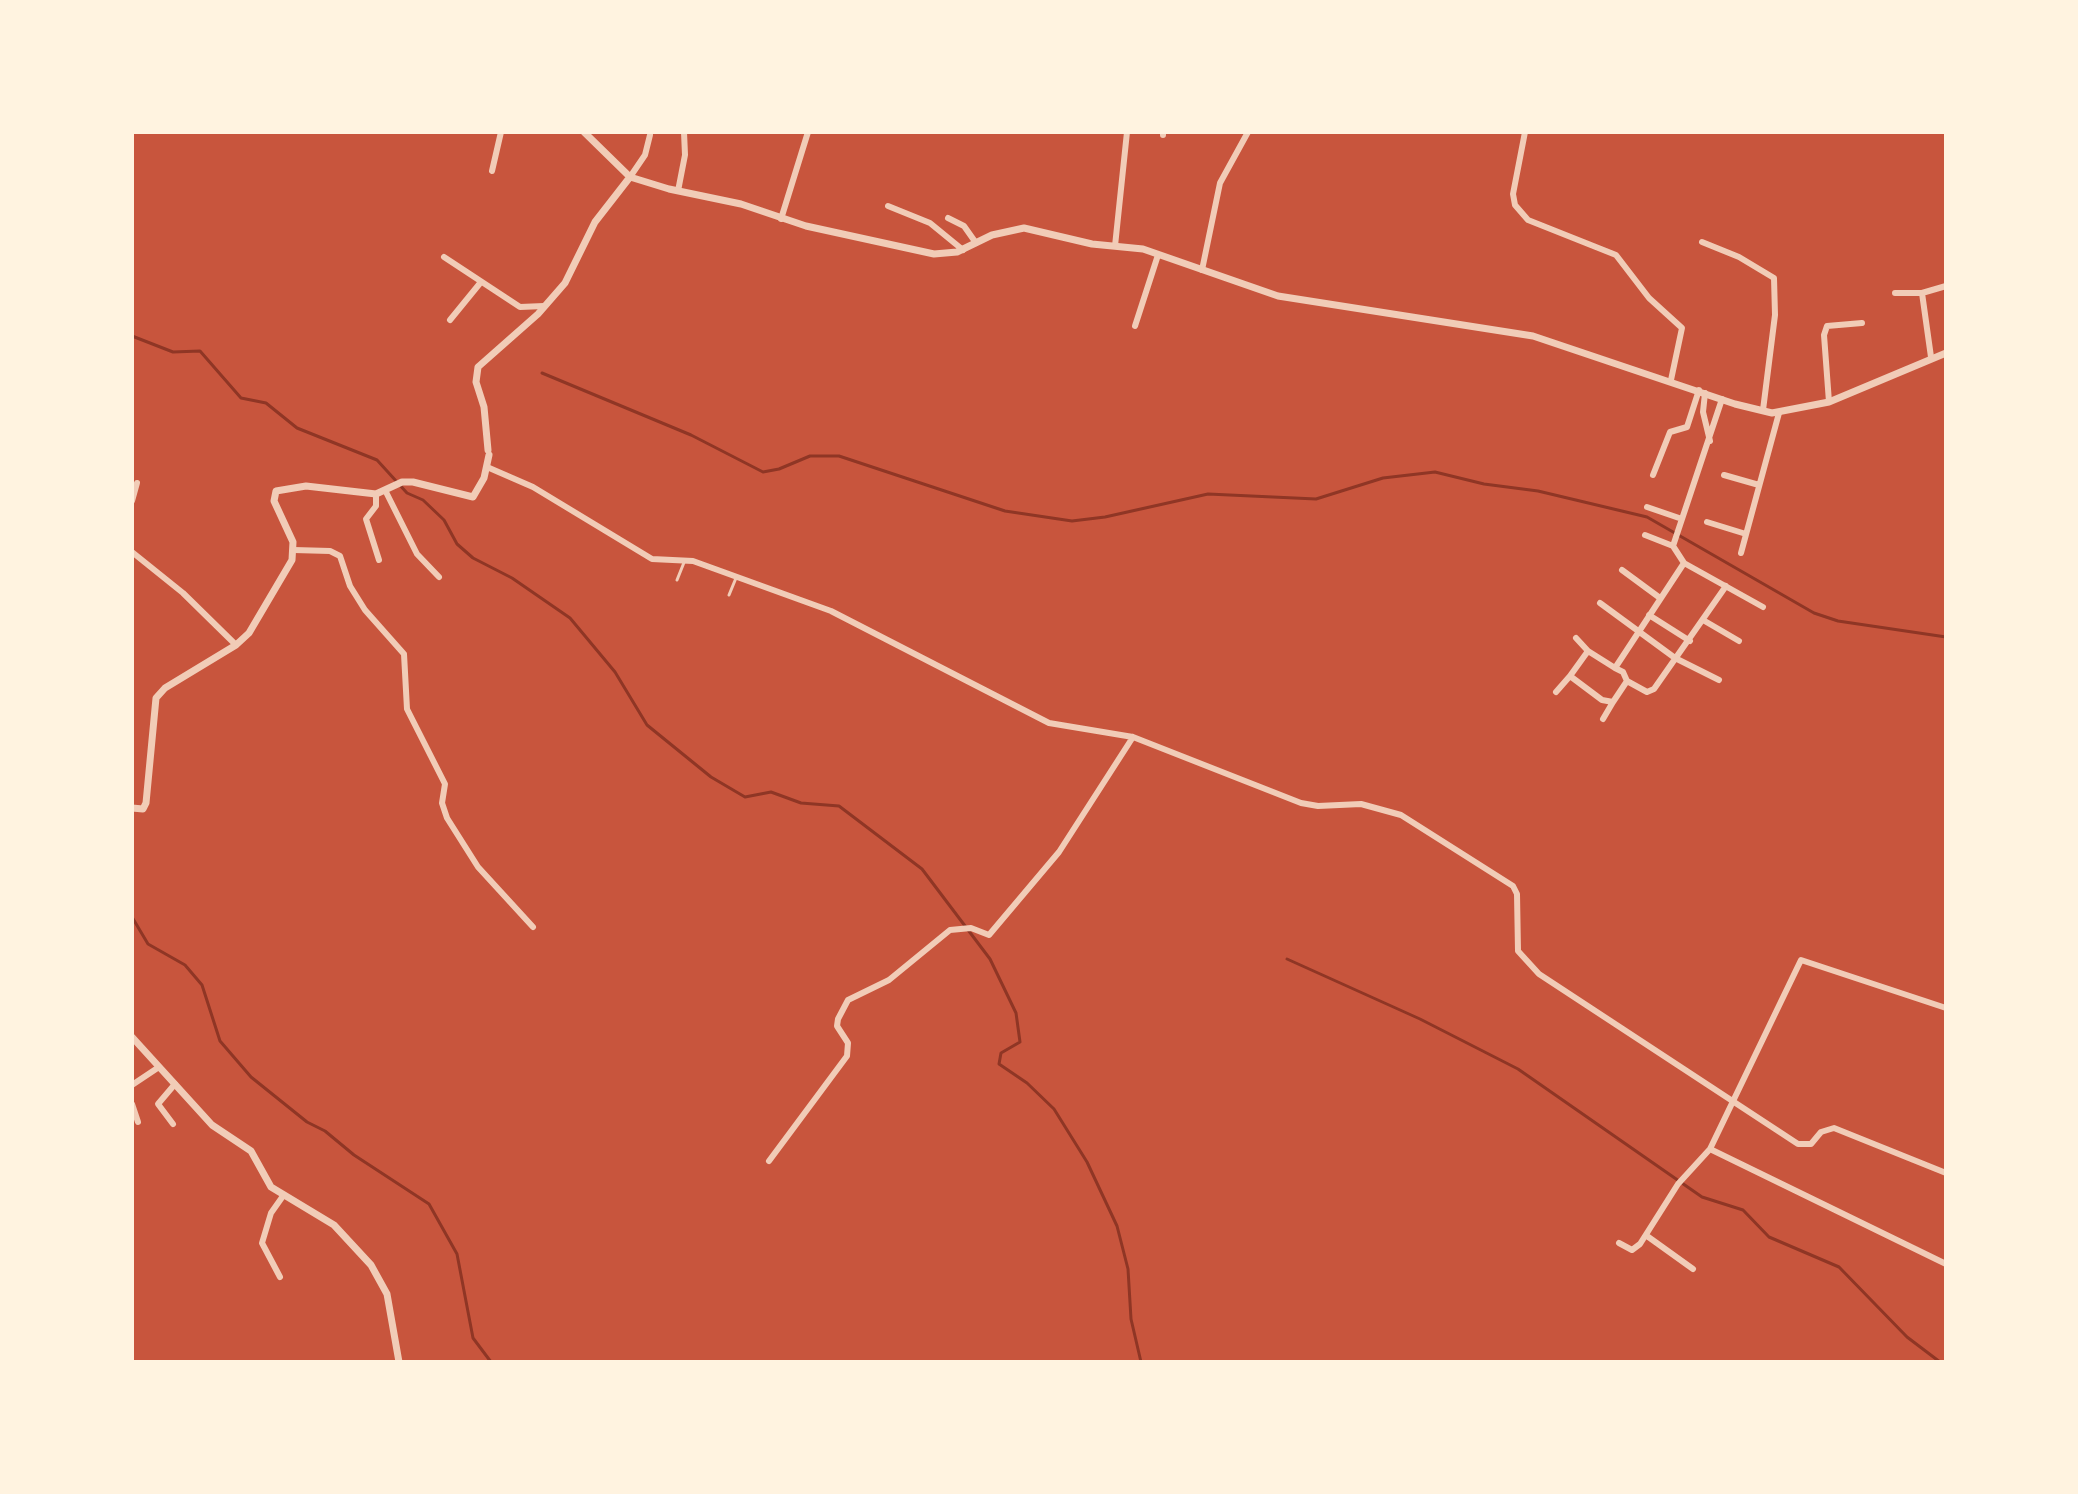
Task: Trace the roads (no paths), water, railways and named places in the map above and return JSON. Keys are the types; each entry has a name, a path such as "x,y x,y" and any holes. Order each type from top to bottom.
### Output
{"street":[{"path":"492,171 501,132"},
{"path":"584,132 630,177 741,204 781,219 934,254 963,250 1002,232 1024,228 1158,255 1284,297 1533,336 1722,399 1779,413 1829,402 1946,353"},
{"path":"678,191 685,155 684,132"},
{"path":"781,219 808,132"},
{"path":"1115,246 1127,132"},
{"path":"1202,270 1220,183 1248,132"},
{"path":"1525,132 1513,194 1515,205 1528,220 1616,255 1649,298 1682,328 1671,380"},
{"path":"132,808 143,809 146,803 156,698 165,688 236,645 256,624 288,568 294,550 274,501 280,488 306,486 376,494 402,482 413,482 473,497 487,467 488,452 484,407 476,382 478,367 547,305 565,283 602,211 645,155 650,135"},
{"path":"888,206 930,223 963,250"},
{"path":"948,218 964,226 976,243"},
{"path":"1702,242 1739,257 1774,278 1776,304 1763,410"},
{"path":"1135,326 1158,255"},
{"path":"444,257 520,307 547,305"},
{"path":"450,320 481,282"},
{"path":"1895,293 1922,293 1946,286"},
{"path":"1922,293 1931,357"},
{"path":"1829,402 1824,335 1827,326 1862,323"},
{"path":"1702,392 1710,442"},
{"path":"1653,475 1671,431 1687,427 1702,392"},
{"path":"1673,546 1722,399"},
{"path":"1741,553 1779,413"},
{"path":"487,467 533,487 652,559 685,560 831,611 1049,723 1133,737 1301,803 1318,806 1361,804 1401,815 1513,886 1517,894 1518,951 1539,974 1802,1146 1811,1144 1827,1128 1834,1128 1946,1173"},
{"path":"1724,475 1759,485"},
{"path":"132,501 137,483"},
{"path":"385,490 417,554 439,577"},
{"path":"376,494 376,506 366,519 379,560"},
{"path":"1647,507 1682,519"},
{"path":"1707,522 1746,534"},
{"path":"1645,535 1673,546 1684,563 1763,607"},
{"path":"294,550 330,551 340,556 350,586 365,610 404,654 407,709 445,784 442,803 447,818 478,867 533,927"},
{"path":"132,552 183,593 236,645"},
{"path":"1615,668 1684,563"},
{"path":"1622,570 1660,598"},
{"path":"1576,638 1588,651 1623,672 1627,681 1651,691 1690,641 1726,586"},
{"path":"1600,603 1675,658 1719,680"},
{"path":"1649,615 1690,641"},
{"path":"1703,620 1739,641"},
{"path":"1556,692 1588,651"},
{"path":"1570,676 1602,700 1613,702"},
{"path":"1603,719 1627,681"},
{"path":"769,1161 847,1056 848,1043 837,1026 848,1000 889,980 950,930 971,928 989,935 1052,861 1133,737"},
{"path":"1619,1243 1632,1250 1647,1236 1678,1184 1710,1149 1736,1102 1756,1052 1801,960 1946,1008"},
{"path":"132,1037 212,1125 251,1151 266,1181 283,1196 334,1225 371,1265 387,1294 399,1362"},
{"path":"132,1085 159,1067"},
{"path":"173,1124 158,1104 175,1084"},
{"path":"132,1104 138,1122"},
{"path":"1710,1149 1946,1264"},
{"path":"280,1277 262,1243 271,1213 283,1196"},
{"path":"1647,1236 1693,1269"}],"lane":[{"path":"677,580 685,560"},
{"path":"729,595 736,578"}],"waterway":[{"path":"132,336 173,352 200,351 241,398 266,403 297,428 377,460 407,493 423,500 444,520 457,544 473,558 512,578 570,618 615,672 647,725 711,777 745,797 771,792 801,803 839,806 922,869 990,959 1016,1013 1020,1042 1001,1053 999,1064 1027,1083 1054,1109 1087,1162 1117,1226 1128,1269 1131,1319 1141,1362"},
{"path":"542,373 691,435 763,472 810,456 839,456 1005,511 1072,521 1105,517 1208,494 1316,499 1383,478 1435,472 1484,484 1538,491 1647,517 1814,613 1838,621 1946,637"},
{"path":"132,917 148,944 185,965 202,985 220,1041 251,1077 307,1122 325,1131 354,1155 429,1204 457,1254 473,1338 491,1362"},
{"path":"1287,959 1420,1019 1518,1069 1702,1197 1743,1210 1769,1237 1839,1267 1907,1337 1940,1362"}]}
